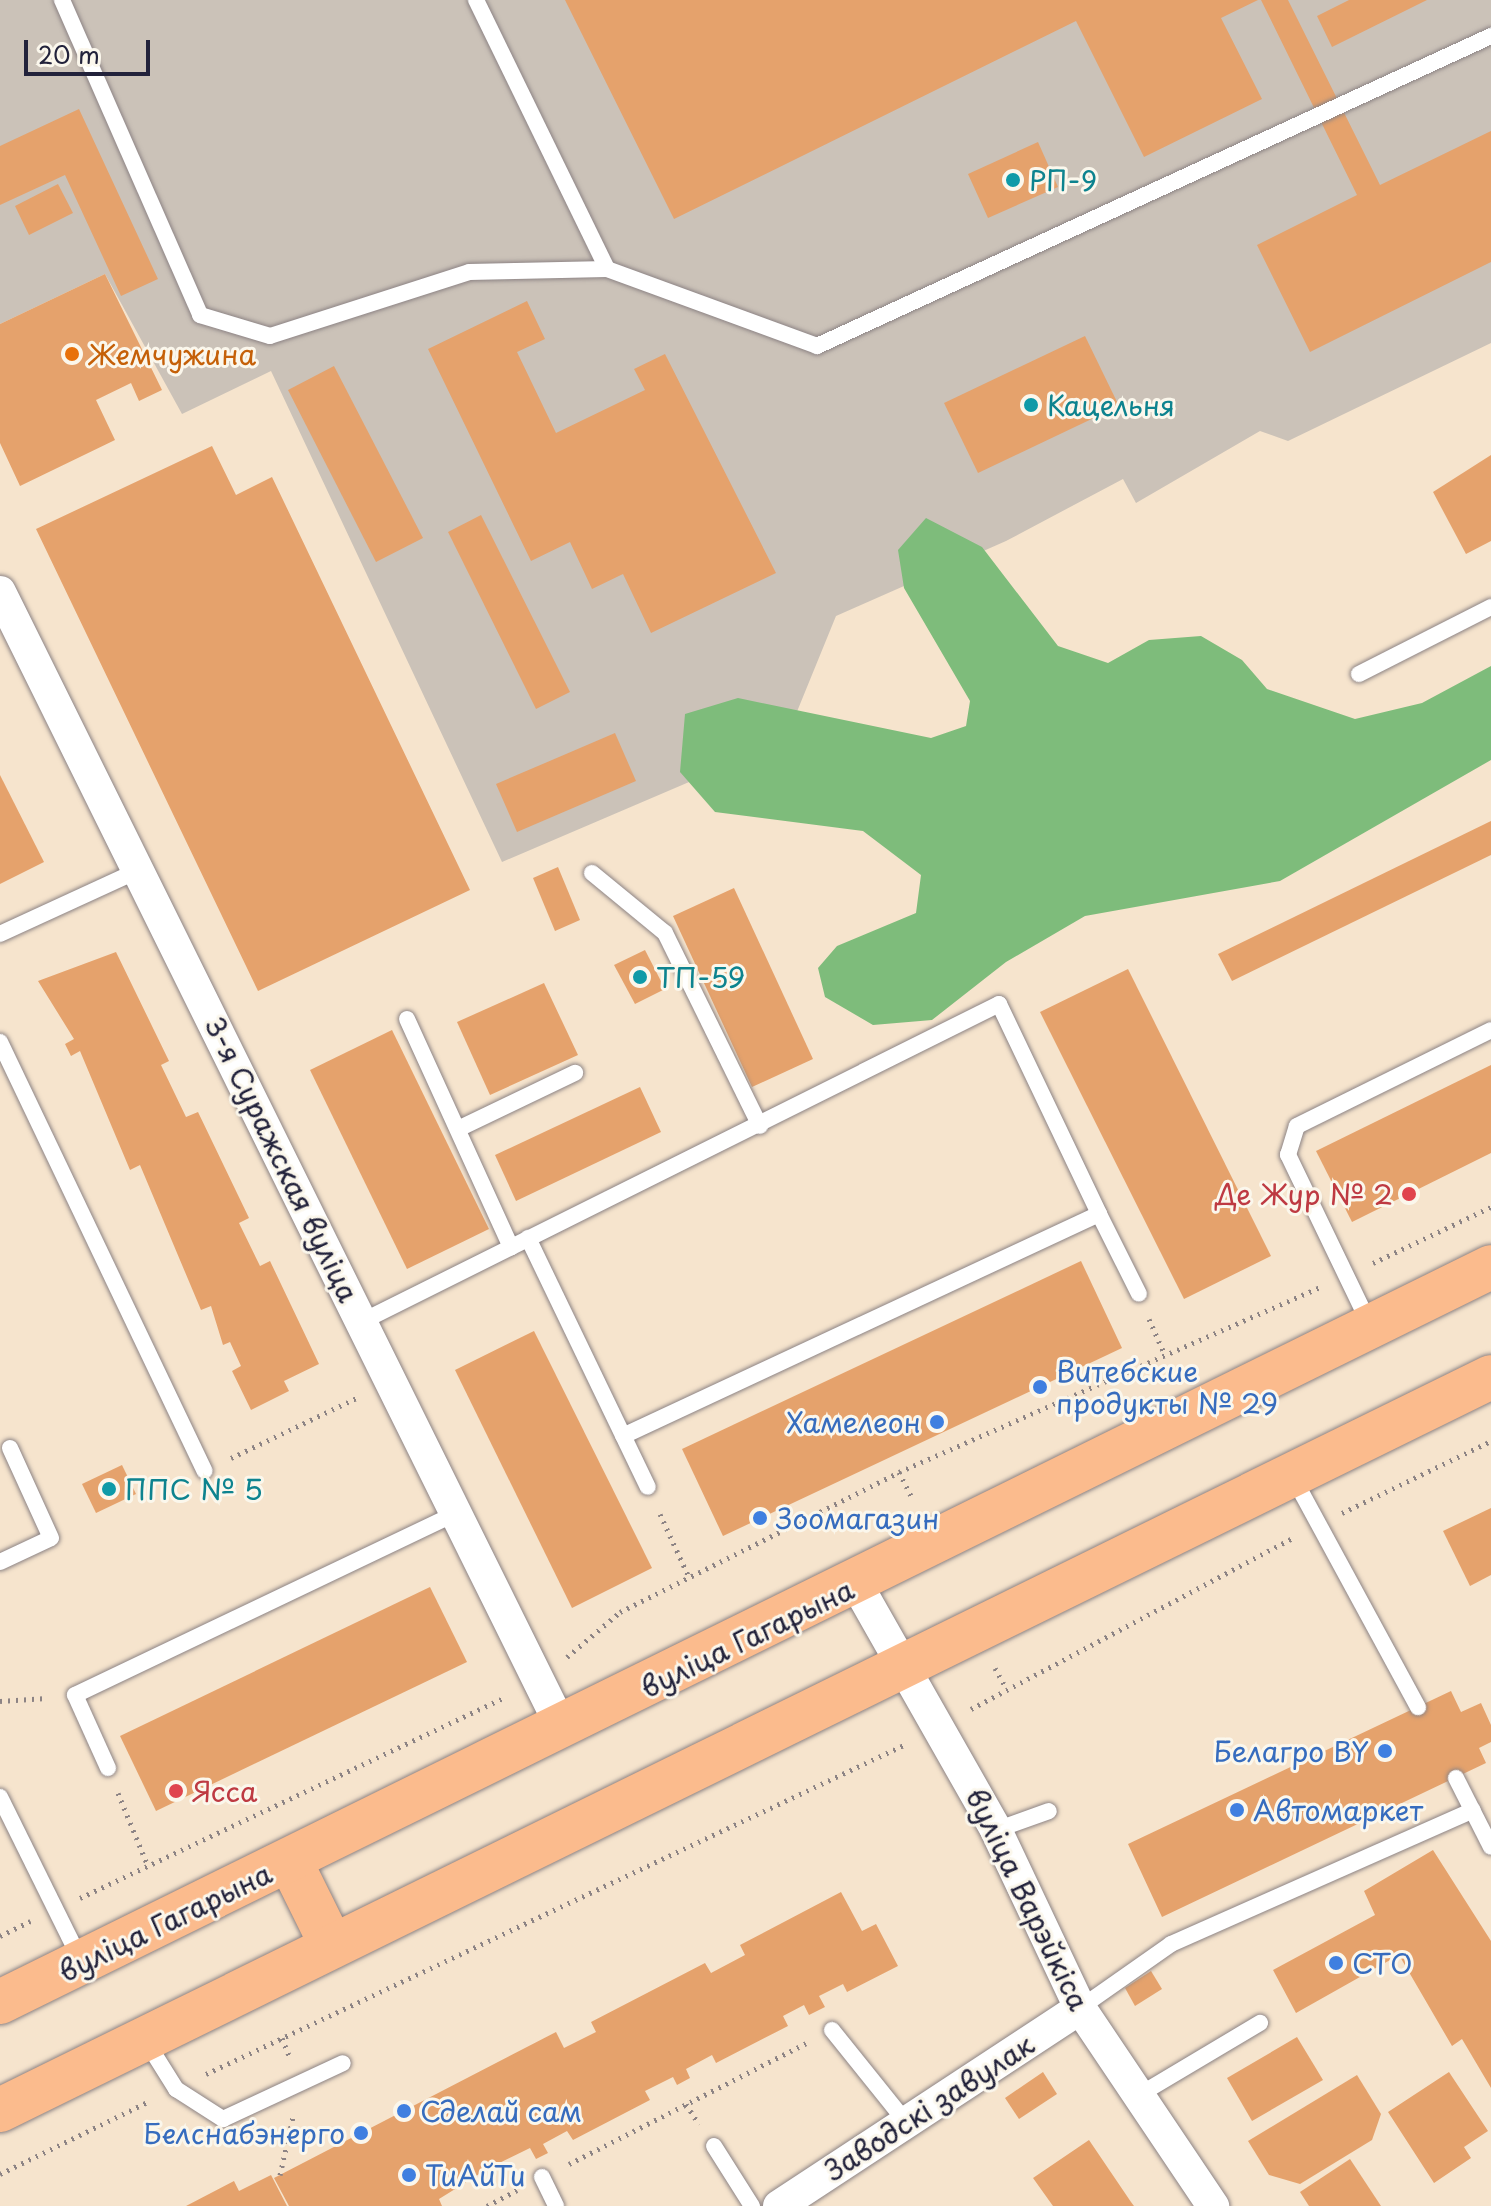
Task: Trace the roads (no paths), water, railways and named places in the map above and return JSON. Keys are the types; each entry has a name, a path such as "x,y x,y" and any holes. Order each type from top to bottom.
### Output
{"main road":[{"name":"вуліца Гагарына","path":"0,2002 857,1585 1491,1267"},
{"path":"0,2110 1491,1377"},
{"path":"290,1861 332,1946"}],"street":[{"name":"3-я Суражская вуліца","path":"0,592 142,868 361,1322 562,1728"},
{"name":"вуліца Варэйкіса","path":"857,1585 996,1830 1080,2008 1213,2206"},
{"name":"Заводскі завулак","path":"779,2206 1080,2008"}],"lane":[{"path":"62,0 200,315 270,336 469,272 607,269 817,346 1491,36"},
{"path":"476,0 607,269"},
{"path":"1359,674 1491,607"},
{"path":"0,934 142,868"},
{"path":"592,873 665,933 760,1126"},
{"path":"361,1322 760,1126 999,1004 1139,1294"},
{"path":"407,1019 511,1247"},
{"path":"1372,1328 1288,1155 1297,1126 1491,1030"},
{"path":"0,1042 205,1471"},
{"path":"458,1129 575,1073"},
{"path":"623,1436 1099,1214"},
{"path":"528,1238 648,1487"},
{"path":"0,1562 51,1538 10,1448"},
{"path":"1293,1476 1418,1707"},
{"path":"108,1768 75,1695 457,1513"},
{"path":"1456,1778 1491,1847"},
{"path":"0,1797 82,1963"},
{"path":"1080,2008 1171,1944 1473,1810"},
{"path":"996,1830 1049,1811"},
{"path":"1139,2095 1260,2023"},
{"path":"832,2030 906,2122"},
{"path":"145,2040 176,2089 223,2119 343,2063"},
{"path":"714,2146 752,2206"},
{"path":"542,2177 556,2206"}],"place":[{"name":"РП-9","path":"1013,180"},
{"name":"Жемчужина","path":"72,354"},
{"name":"Кацельня","path":"1031,405"},
{"name":"ТП-59","path":"640,977"},
{"name":"Де Жур № 2","path":"1409,1194"},
{"name":"Витебские продукты № 29","path":"1040,1387"},
{"name":"Хамелеон","path":"937,1422"},
{"name":"ППС № 5","path":"109,1489"},
{"name":"Зоомагазин","path":"760,1518"},
{"name":"Белагро BY","path":"1385,1751"},
{"name":"Ясса","path":"176,1791"},
{"name":"Автомаркет","path":"1237,1810"},
{"name":"СТО","path":"1336,1963"},
{"name":"Сделай сам","path":"404,2111"},
{"name":"Белснабэнерго","path":"361,2133"},
{"name":"ТиАйТи","path":"409,2175"}]}
